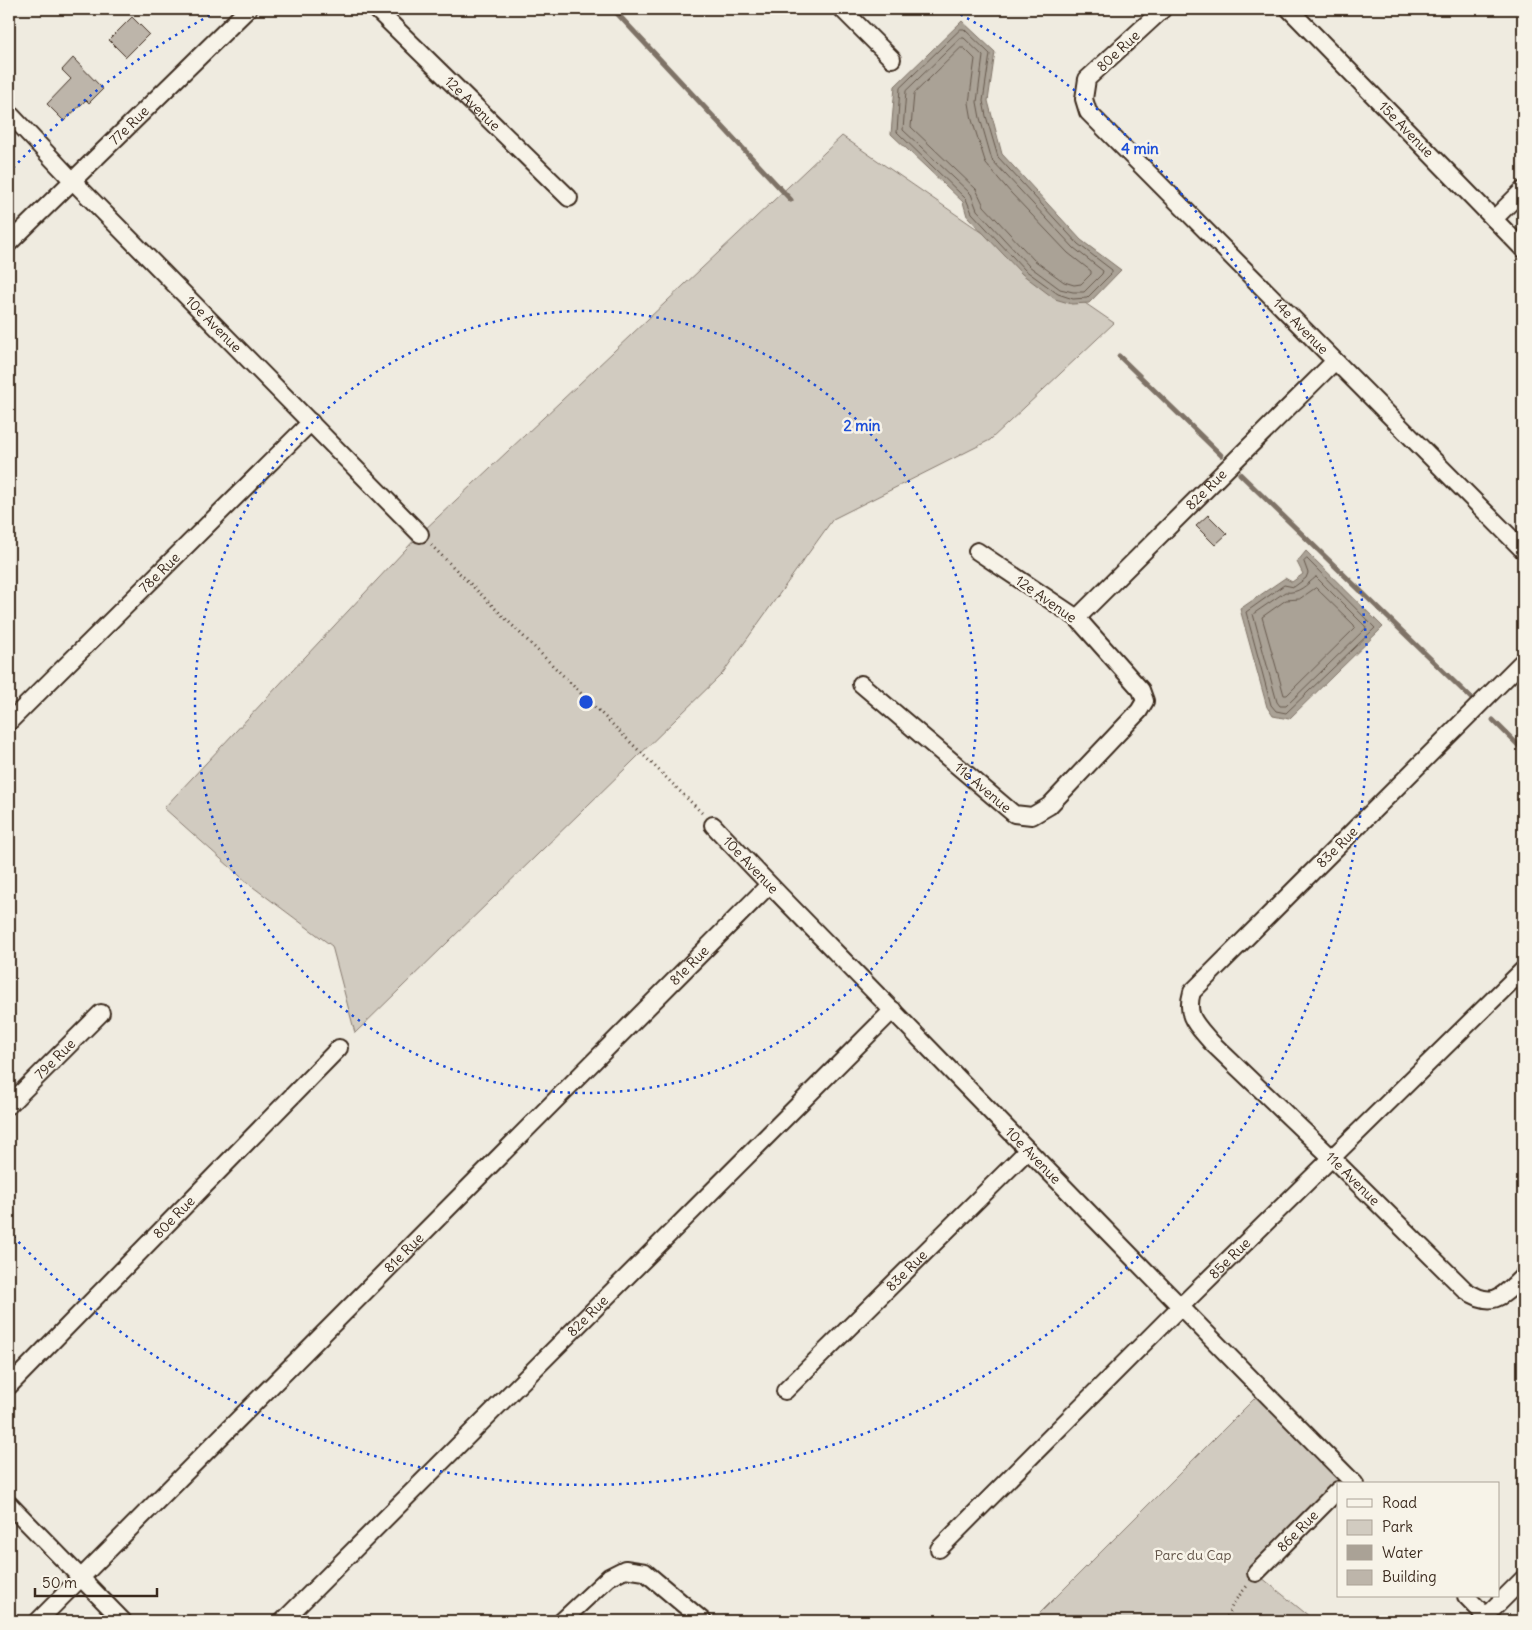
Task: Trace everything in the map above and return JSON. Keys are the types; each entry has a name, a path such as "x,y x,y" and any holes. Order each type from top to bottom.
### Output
{"street":[{"name":"77e Rue","path":"9,243 248,9"},
{"name":"12e Avenue","path":"376,9 569,198"},
{"path":"842,9 892,59"},
{"name":"80e Rue","path":"1084,99 1087,79 1163,9"},
{"name":"15e Avenue","path":"1289,9 1523,249"},
{"name":"14e Avenue","path":"1084,99 1088,112 1523,550"},
{"name":"10e Avenue","path":"9,113 73,181 420,534"},
{"path":"1494,218 1523,190"},
{"name":"82e Rue","path":"1076,618 1335,361"},
{"name":"78e Rue","path":"9,722 311,422"},
{"name":"12e Avenue","path":"977,551 1076,618 1141,690 1145,701"},
{"name":"83e Rue","path":"1211,1042 1189,1012 1192,992 1523,661"},
{"name":"11e Avenue","path":"861,684 1014,814 1032,816 1049,806 1139,711 1145,701"},
{"name":"10e Avenue","path":"713,825 1180,1307 1345,1482"},
{"name":"81e Rue","path":"38,1621 770,885"},
{"name":"85e Rue","path":"939,1549 1180,1307 1523,970"},
{"name":"82e Rue","path":"284,1621 893,1010"},
{"name":"79e Rue","path":"9,1105 101,1013"},
{"name":"11e Avenue","path":"1211,1042 1465,1290 1477,1298 1492,1299 1503,1296 1523,1276"},
{"name":"80e Rue","path":"9,1386 339,1048"},
{"name":"83e Rue","path":"785,1391 1028,1150"},
{"name":"86e Rue","path":"1256,1573 1337,1494"},
{"path":"9,1504 123,1621"},
{"path":"562,1621 609,1577 625,1569 645,1572 703,1621"},
{"path":"1468,1598 1486,1620 1523,1579"}],"path":[{"path":"420,534 713,825"},
{"path":"1225,1621 1234,1602 1256,1573"}],"green space":[{"path":"842,136 1114,323 990,440 833,519 722,674 355,1033 332,946 249,884 164,808 420,534"},
{"name":"Parc du Cap","path":"1262,1391 1343,1482 1337,1482 1337,1485 1256,1573 1315,1621 1032,1621"}],"water":[{"path":"962,21 995,52 988,101 1002,154 1081,240 1121,270 1089,303 1072,304 1055,299 1022,274 967,216 963,202 891,134 895,86"},
{"path":"1306,551 1383,627 1289,719 1273,716 1267,707 1240,609 1285,578 1292,582 1303,574 1297,562"}],"building":[{"path":"132,17 149,34 126,57 109,40"},
{"path":"73,58 103,89 89,103 86,100 64,121 47,104 71,79 62,70"},
{"path":"1208,515 1227,534 1215,545 1196,526"}],"waterway":[{"path":"613,9 791,200"},
{"path":"1119,356 1221,455"},
{"path":"1240,474 1473,700"},
{"path":"1493,720 1523,750"}]}
